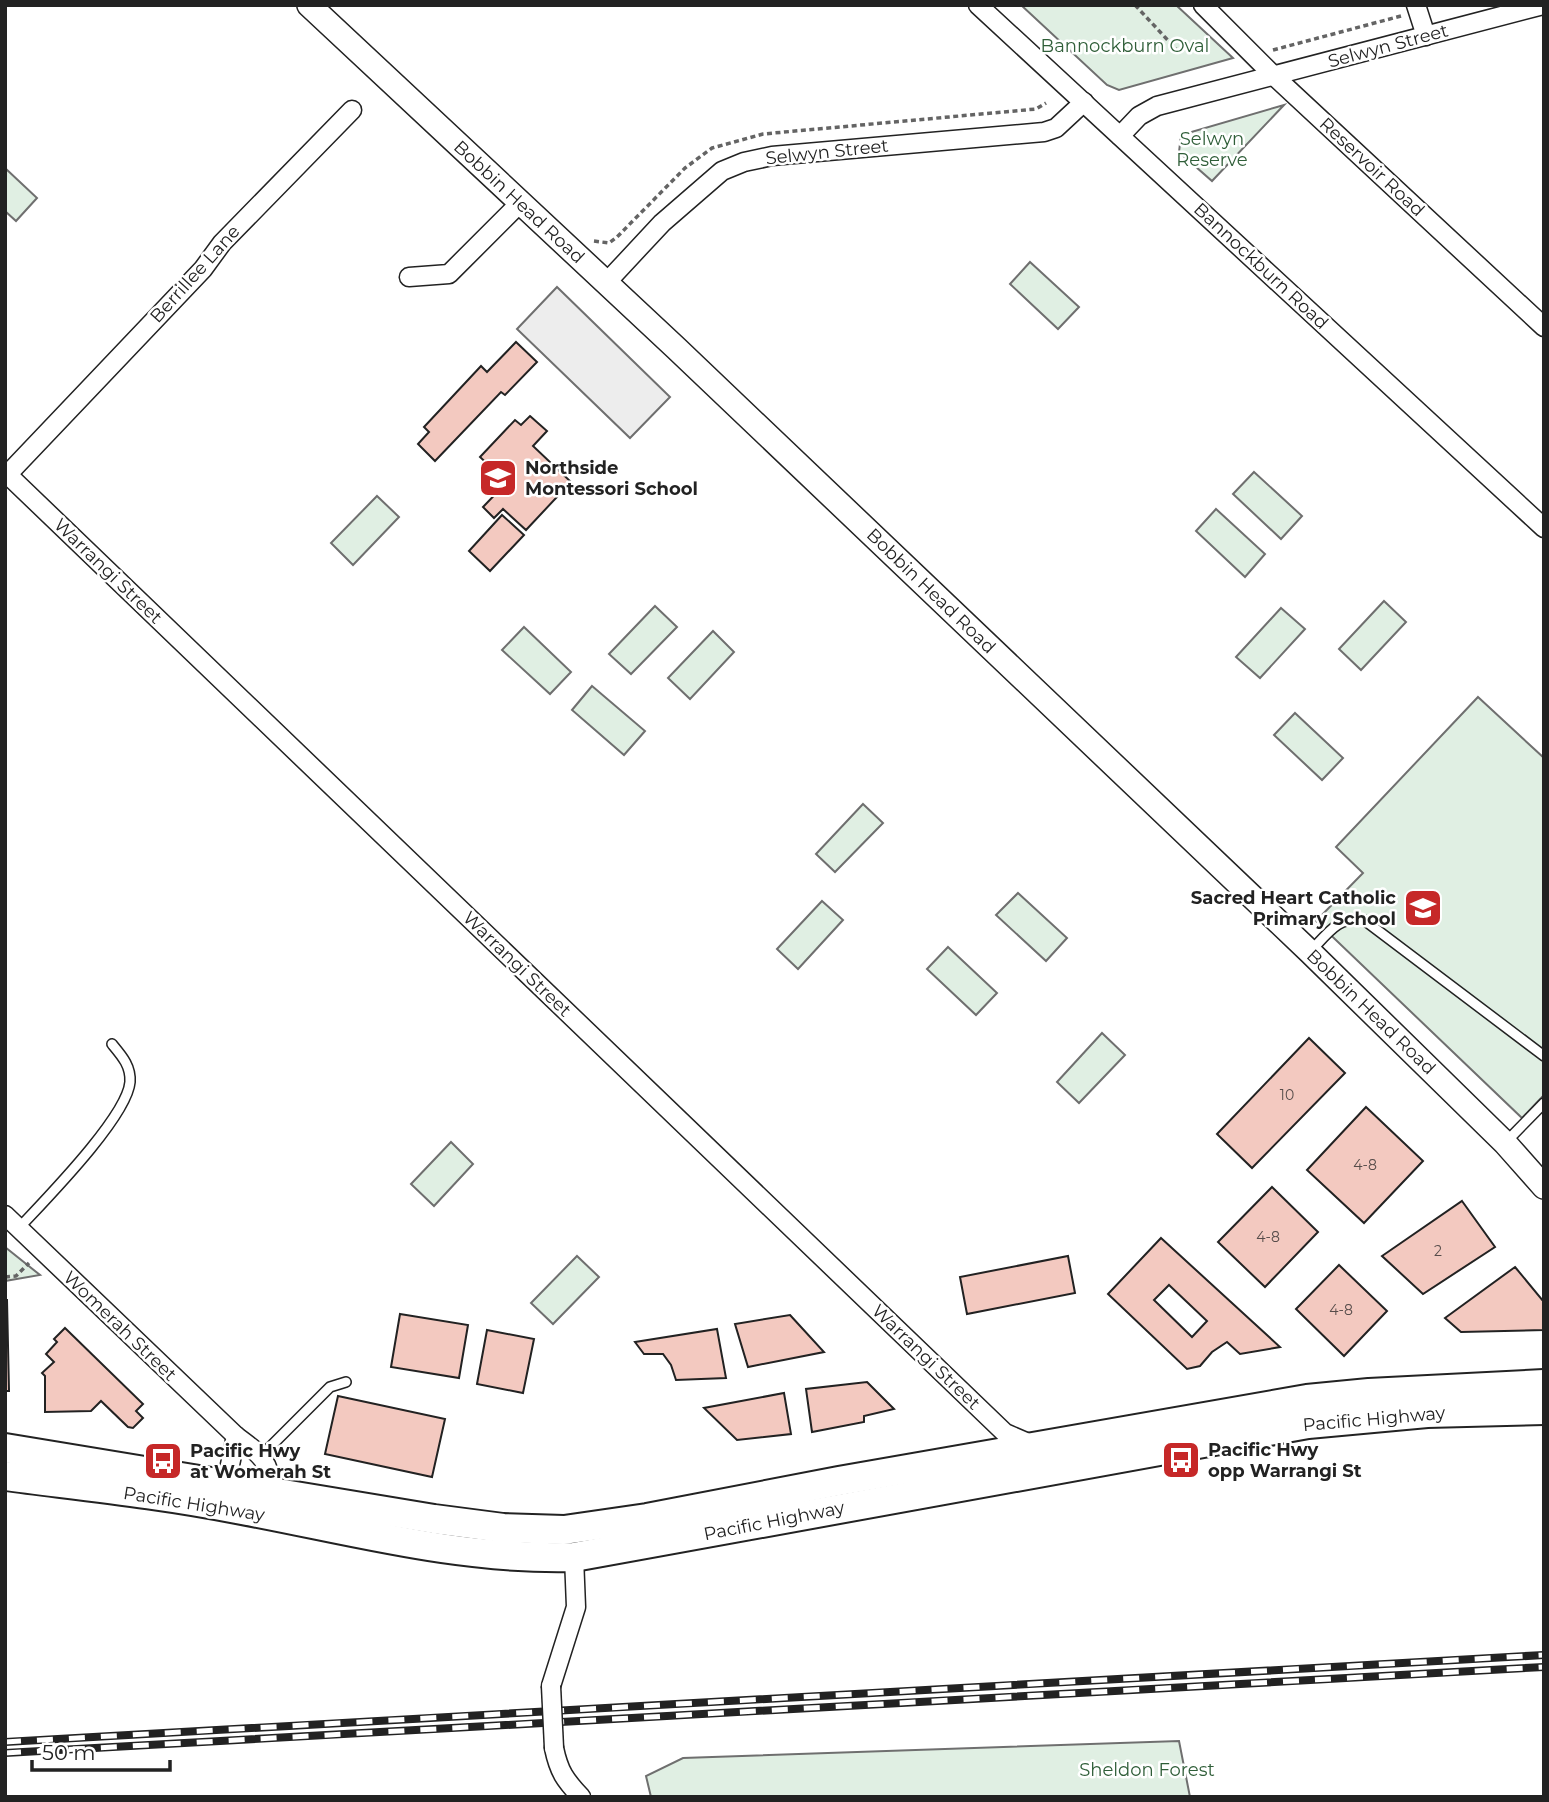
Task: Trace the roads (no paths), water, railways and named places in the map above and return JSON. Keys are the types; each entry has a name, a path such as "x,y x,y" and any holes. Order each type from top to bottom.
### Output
{"highway":[{"name":"Pacific Highway","path":"5,1448 489,1526 564,1530 647,1518 1307,1399 1368,1392 1544,1384"},
{"name":"Pacific Highway","path":"5,1476 234,1508 427,1548 500,1556 574,1557 1308,1424 1427,1413 1544,1410"}],"main road":[{"name":"Bobbin Head Road","path":"309,5 606,283 1310,952 1505,1143 1544,1187"}],"street":[{"name":"Bannockburn Road","path":"978,5 1544,528"},
{"name":"Reservoir Road","path":"1203,5 1274,76 1544,327"},
{"name":"Selwyn Street","path":"1120,136 1139,116 1157,106 1543,5"},
{"path":"1417,8 1426,36"},
{"name":"Selwyn Street","path":"606,283 662,223 698,190 722,171 744,162 772,156 1044,132 1067,120 1084,102"},
{"name":"Berrillee Lane","path":"7,473 203,269 222,243 352,110"},
{"path":"409,277 449,274 519,204"},
{"name":"Warrangi Street","path":"7,473 1005,1433 1035,1446"},
{"name":"Womerah Street","path":"5,1215 236,1436 262,1455"},
{"path":"226,1483 236,1436"},
{"path":"262,1455 271,1478 272,1492"},
{"path":"574,1557 576,1607 551,1686 557,1765 564,1779 581,1797"}],"lane":[{"path":"1310,952 1335,926 1354,918 1364,920 1544,1056"},
{"path":"19,1228 106,1129 126,1096 130,1084 129,1068 112,1044"},
{"path":"1505,1143 1544,1103"},
{"path":"262,1455 330,1387 346,1382"}],"railway":[{"path":"5,1742 1544,1655"},
{"path":"5,1753 1544,1667"}],"place":[{"name":"Northside Montessori School","path":"498,478"},
{"name":"Sacred Heart Catholic Primary School","path":"1423,908"},
{"name":"Pacific Hwy opp Warrangi St","path":"1181,1460"},
{"name":"Pacific Hwy at Womerah St","path":"163,1461"}],"park label":[{"name":"Bannockburn Oval","path":"1125,46"},
{"name":"Selwyn Reserve","path":"1212,149"},
{"name":"Sheldon Forest","path":"1147,1770"}]}
